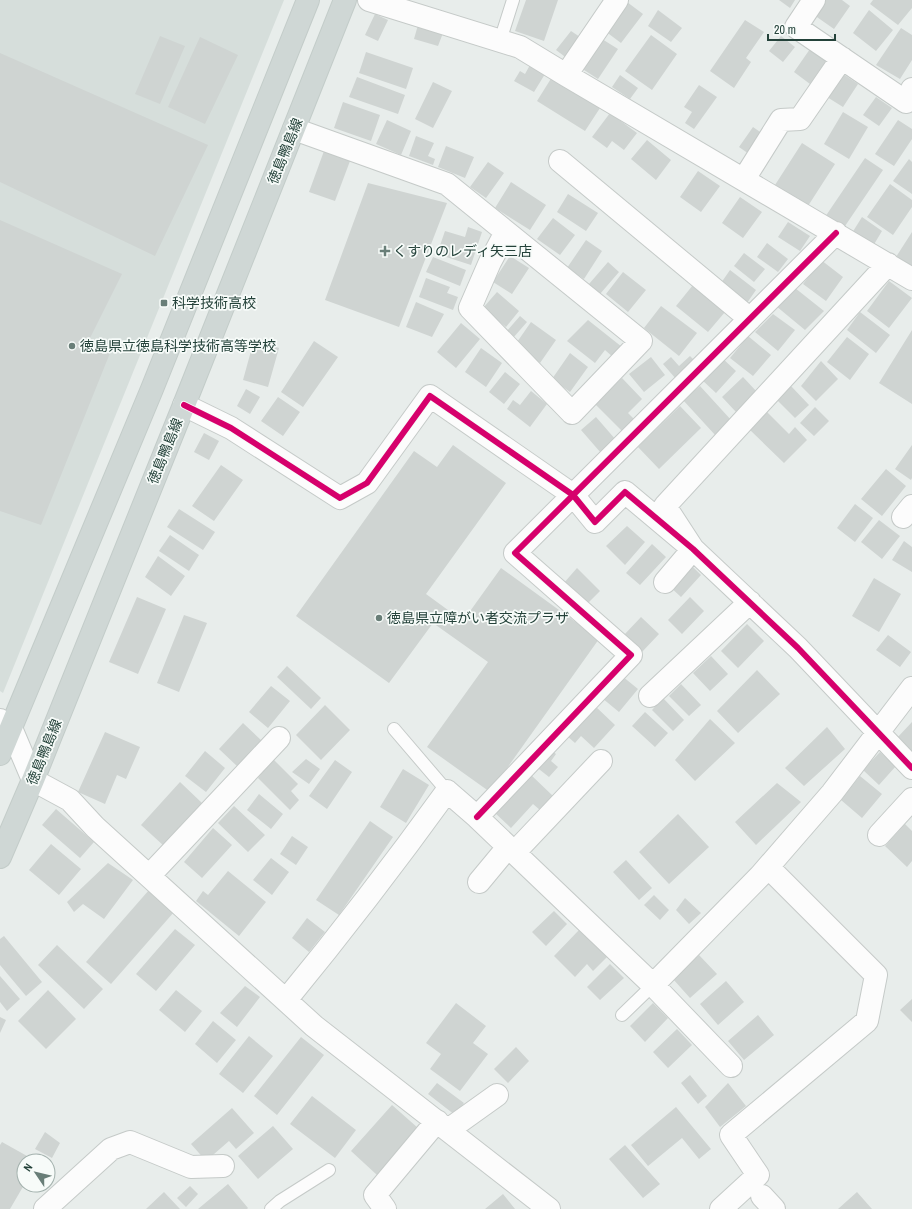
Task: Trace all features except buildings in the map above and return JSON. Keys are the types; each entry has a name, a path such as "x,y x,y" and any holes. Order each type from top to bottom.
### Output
{"main road":[{"path":"0,754 5,724 152,389 308,0"},
{"name":"徳島鴨島線","path":"0,857 33,780 184,405 345,0"}],"street":[{"path":"369,0 520,47 912,279"},
{"path":"566,75 617,0"},
{"path":"814,0 796,27 906,102 912,89"},
{"path":"744,179 781,120 800,119 842,58"},
{"path":"294,130 447,184 642,341 572,413 470,308 490,262 506,232"},
{"path":"560,161 750,319"},
{"path":"477,817 632,655 515,553 836,233"},
{"path":"694,550 665,506 888,264"},
{"path":"184,405 231,428 340,498 367,483 430,396 573,495 595,522 625,492 694,550 798,648 912,768"},
{"path":"665,582 694,550"},
{"path":"650,696 750,602"},
{"path":"653,984 768,867 832,793 912,688"},
{"path":"5,724 33,780 70,800 95,827 314,1026 550,1209"},
{"path":"149,876 280,738"},
{"path":"479,882 601,761"},
{"path":"286,1000 346,927 447,791 477,817 653,984 731,1066"},
{"path":"879,835 912,798"},
{"path":"721,1209 758,1175 732,1135 867,1021 876,975 768,867"},
{"path":"385,1209 375,1196 414,1147 442,1126 497,1095"},
{"path":"45,1209 111,1150 130,1142 191,1167 223,1166"}],"lane":[{"path":"500,41 513,0"},
{"path":"394,729 447,791"},
{"path":"622,1016 653,984"},
{"path":"271,1209 329,1170"}],"shaded area":[{"name":"徳島県立徳島科学技術高等学校","path":"0,0 284,0 3,693 0,691"}],"cycle path":[{"path":"477,817 631,655 515,553 836,233"},
{"path":"184,405 231,428 340,498 367,483 430,396 573,495 595,522 625,492 693,549 798,648 912,768"}],"place":[{"name":"くすりのレディ矢三店","path":"385,251"},
{"name":"科学技術高校","path":"164,303"},
{"name":"徳島県立徳島科学技術高等学校","path":"72,346"},
{"name":"徳島県立障がい者交流プラザ","path":"379,618"}]}
